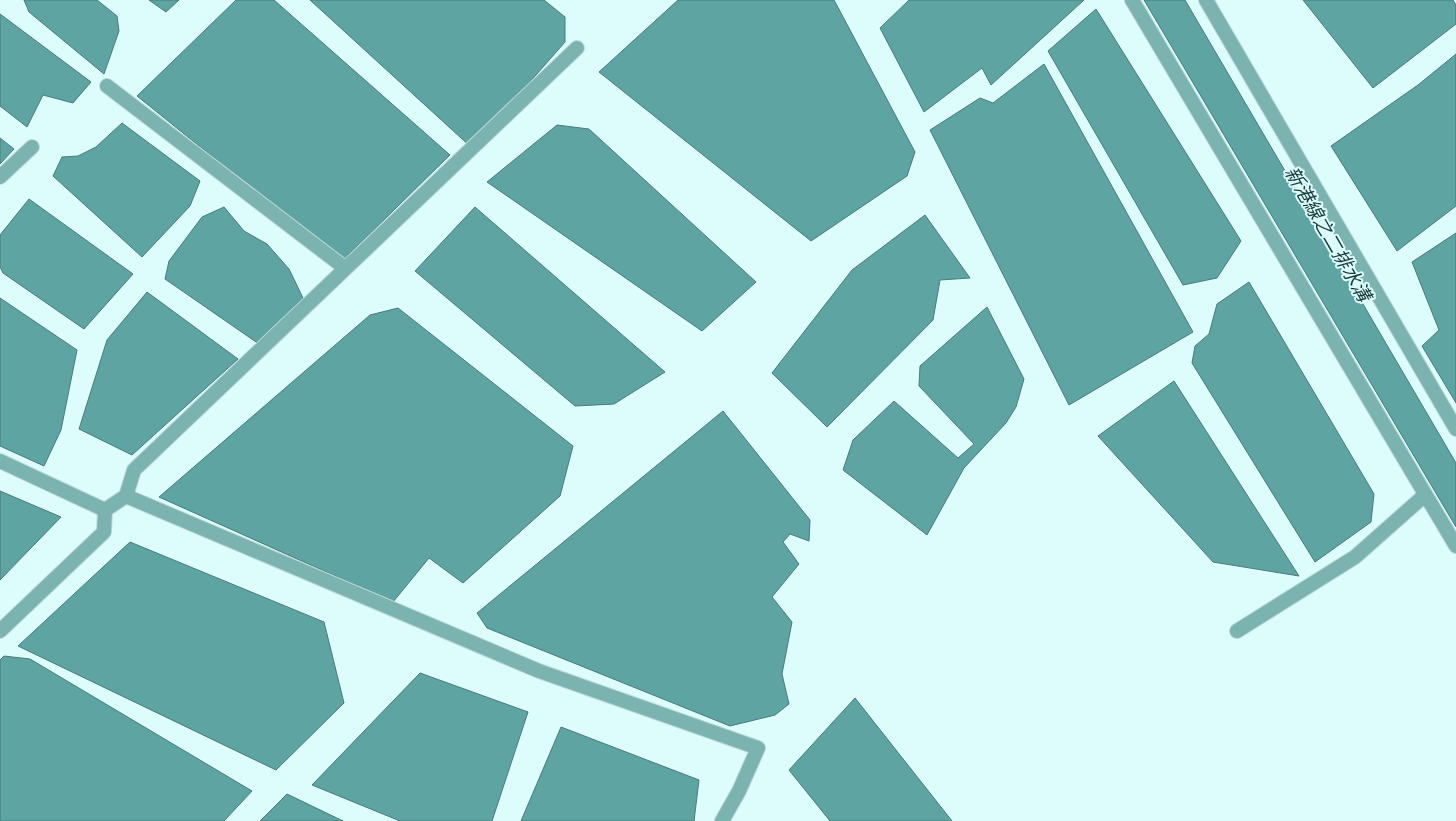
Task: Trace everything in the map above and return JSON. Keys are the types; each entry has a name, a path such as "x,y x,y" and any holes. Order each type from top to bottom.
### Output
{"lane":[{"path":"1132,0 1456,546"},
{"path":"1206,0 1456,429"},
{"path":"105,510 126,496 134,470 577,48"},
{"path":"107,86 345,268"},
{"path":"0,177 32,148"},
{"path":"0,461 105,510"},
{"path":"1237,630 1355,557 1426,495"},
{"path":"126,496 540,672 758,748 739,791 722,821"},
{"path":"0,631 104,532 105,510"}],"water":[{"path":"24,0 97,0 117,16 119,31 104,74 29,12"},
{"path":"149,0 179,0 166,12"},
{"path":"236,0 274,0 450,155 342,261 137,96"},
{"path":"310,0 544,0 565,17 565,42 472,148"},
{"path":"678,0 834,0 915,152 907,176 811,241 599,72"},
{"path":"909,0 1084,0 991,85 982,68 924,112 880,28"},
{"path":"1144,0 1185,0 1456,463 1456,527"},
{"path":"1303,0 1453,0 1456,5 1456,24 1373,88"},
{"path":"1096,9 1241,241 1217,278 1183,285 1048,51"},
{"path":"0,14 91,82 73,103 43,95 27,127 0,106"},
{"path":"1456,54 1456,206 1397,251 1331,146 1418,85"},
{"path":"1044,64 1193,332 1069,405 930,130 980,98 993,103"},
{"path":"122,123 200,181 190,206 142,257 53,176 62,157 78,156 96,147"},
{"path":"557,125 589,129 756,282 702,331 487,182"},
{"path":"0,138 14,149 0,164"},
{"path":"29,199 133,274 84,329 3,273 0,267 0,235"},
{"path":"224,207 244,231 267,244 289,269 303,298 259,344 165,279 169,261 202,217"},
{"path":"475,207 665,372 614,404 575,406 415,271"},
{"path":"925,215 970,278 940,280 933,320 827,427 772,373 852,270"},
{"path":"1456,233 1456,403 1422,346 1439,330 1412,262"},
{"path":"1249,282 1374,494 1371,522 1315,562 1192,363 1195,346 1209,334 1217,304"},
{"path":"147,292 238,359 132,455 79,429 107,340"},
{"path":"0,298 77,350 61,430 44,466 0,446"},
{"path":"987,307 1024,379 1016,407 1006,423 964,468 927,535 843,470 853,440 894,401 958,458 974,444 919,386 920,366"},
{"path":"398,308 573,446 560,496 463,583 429,558 393,602 159,497 370,315"},
{"path":"1174,381 1299,576 1213,562 1098,436"},
{"path":"723,411 810,520 809,541 790,534 783,542 799,564 772,597 792,622 782,674 789,704 775,715 730,726 487,628 477,613"},
{"path":"0,491 61,517 0,580"},
{"path":"130,542 324,622 344,703 276,770 18,646"},
{"path":"4,656 30,659 252,791 224,821 0,821 0,660"},
{"path":"420,673 528,712 492,821 400,821 312,785"},
{"path":"855,698 952,821 830,821 789,770"},
{"path":"561,727 699,780 694,821 521,821"},
{"path":"287,794 343,821 260,821"}],"water label":[{"name":"新港線之二排水溝","path":"1328,234"}]}
